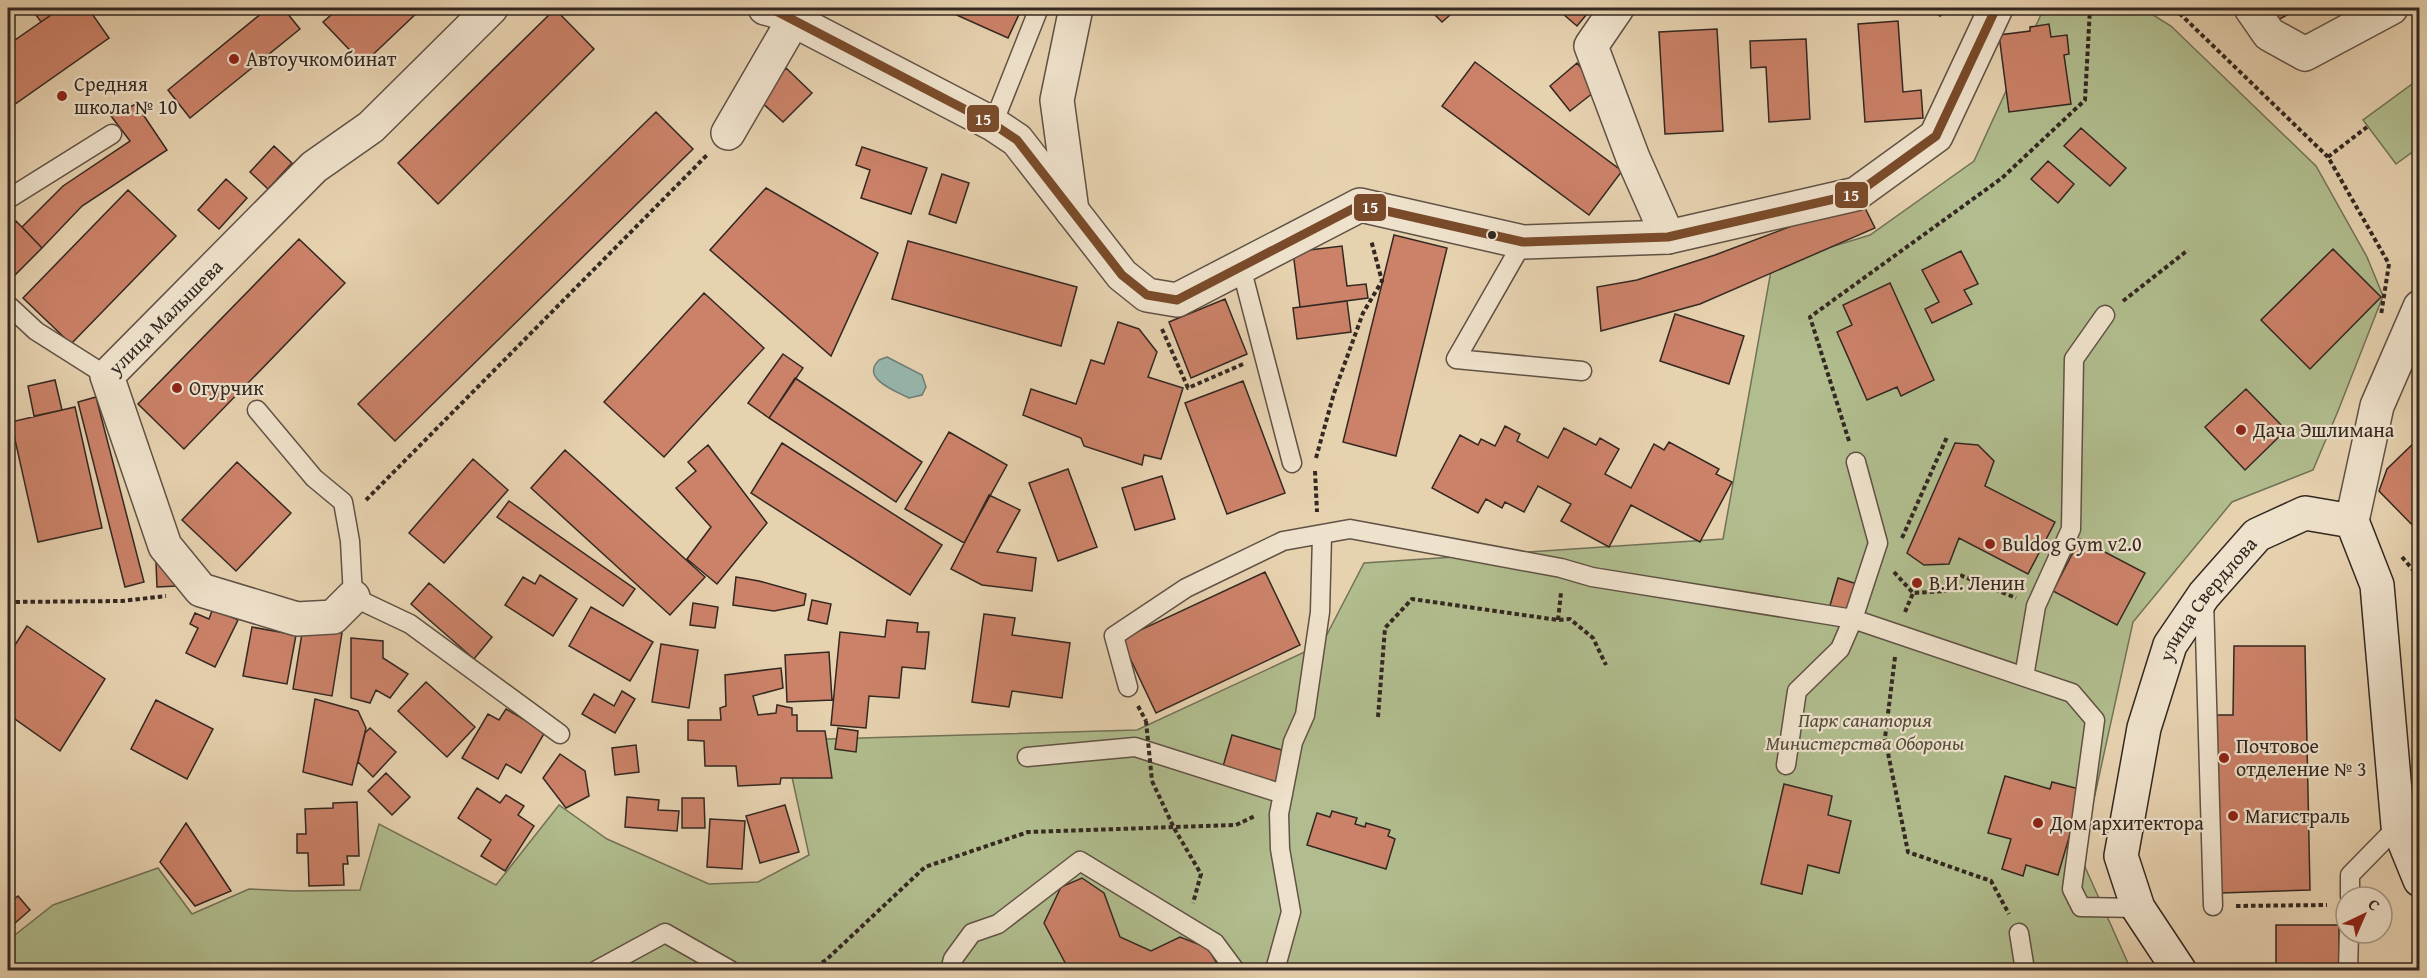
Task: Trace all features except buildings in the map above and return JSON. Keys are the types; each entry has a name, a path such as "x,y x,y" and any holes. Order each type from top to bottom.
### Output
{"street":[{"name":"улица Малышева","path":"201,590 165,546 107,376 314,168 371,128 491,8"},
{"path":"1072,211 1057,100 1076,8"},
{"path":"1617,8 1591,46 1633,158 1668,237"},
{"path":"728,133 778,12 993,124 1017,140 1122,275 1148,295 1177,300 1360,205 1523,242 1668,237 1856,194 1936,136 1996,8"},
{"path":"2251,8 2269,34 2305,54 2391,8"},
{"path":"2420,307 2377,406 2352,521 2377,585 2398,826 2420,880"},
{"name":"улица Свердлова","path":"2179,970 2138,909 2121,856 2144,728 2170,645 2204,595 2257,534 2305,513 2352,521"},
{"path":"201,590 297,619 333,617 353,597"}],"lane":[{"path":"993,124 1039,8"},
{"path":"8,199 112,134"},
{"path":"1523,242 1456,359 1582,371"},
{"path":"1241,267 1266,355 1292,463"},
{"path":"8,305 36,331 107,376"},
{"path":"2024,677 2036,606 2072,529 2074,359 2105,315"},
{"path":"257,410 314,478 343,502 350,541 353,597 410,624 560,734"},
{"path":"1786,765 1797,691 1840,650 1853,619 1878,543 1856,462"},
{"path":"1128,687 1114,636 1186,588 1283,541 1350,530 1561,568 1592,577 1853,619 2072,693 2095,720 2072,889 2081,907 2138,909"},
{"path":"1275,970 1291,912 1280,849 1282,799 1293,742 1305,715 1320,612 1322,536"},
{"path":"2204,595 2213,906"},
{"path":"1026,757 1135,747 1282,799"},
{"path":"2347,885 2350,875 2398,826"},
{"path":"951,970 953,959 972,933 998,924 1080,861 1215,944 1235,970"},
{"path":"597,970 665,933 730,970"},
{"path":"2019,933 2025,970"},
{"path":"2348,970 2349,945"}],"path":[{"path":"1856,462 1810,316 2002,178 2085,100 2090,8"},
{"path":"2174,8 2328,157 2389,264 2380,321"},
{"path":"2328,157 2367,127"},
{"path":"347,519 728,133"},
{"path":"1322,536 1316,502 1314,464 1334,393 1363,313 1382,281 1360,205"},
{"path":"2105,315 2188,250"},
{"path":"1148,295 1188,388 1266,355"},
{"path":"1899,544 1947,436"},
{"path":"1896,562 1894,572 1913,593"},
{"path":"1913,593 1945,591 1960,575 2036,606"},
{"path":"8,602 122,601 201,590"},
{"path":"1905,611 1913,593"},
{"path":"1378,717 1384,628 1412,599 1558,620 1570,619 1593,638 1606,665"},
{"path":"1898,634 1885,738 1908,852 1991,881 2019,933"},
{"path":"1146,721 1152,781 1174,828 1201,874 1188,927"},
{"path":"809,970 826,960 925,867 1028,832 1236,825 1282,799"},
{"path":"2213,906 2334,901"}],"green space":[{"name":"Парк санатория Министерства Обороны","path":"2044,8 2142,8 2171,26 2316,166 2367,257 2383,296 2313,470 2232,502 2133,622 2081,858 2131,970 14,970 11,938 53,905 158,868 192,914 249,889 360,890 379,824 496,885 559,805 607,839 709,884 758,882 809,855 790,768 827,739 1137,730 1322,644 1364,563 1723,539 1772,265 1870,235 1974,161"},
{"path":"2419,79 2419,147 2396,164 2363,120"}],"water":[{"path":"887,357 922,375 926,387 922,395 909,398 888,388 876,378 874,367 879,360"}],"transit line":[{"name":"15","path":"765,8 776,11 993,124 1017,140 1122,275 1147,295 1177,300 1360,205 1523,242 1668,237 1856,194 1936,136 1996,8"}],"place":[{"name":"Автоучкомбинат","path":"234,59"},
{"name":"Средняя школа № 10","path":"62,96"},
{"name":"Огурчик","path":"177,388"},
{"name":"Дача Эшлимана","path":"2241,430"},
{"name":"Buldog Gym v2.0","path":"1990,544"},
{"name":"В.И. Ленин","path":"1917,583"},
{"name":"Почтовое отделение № 3","path":"2224,758"},
{"name":"Магистраль","path":"2233,816"},
{"name":"Дом архитектора","path":"2038,823"}]}
